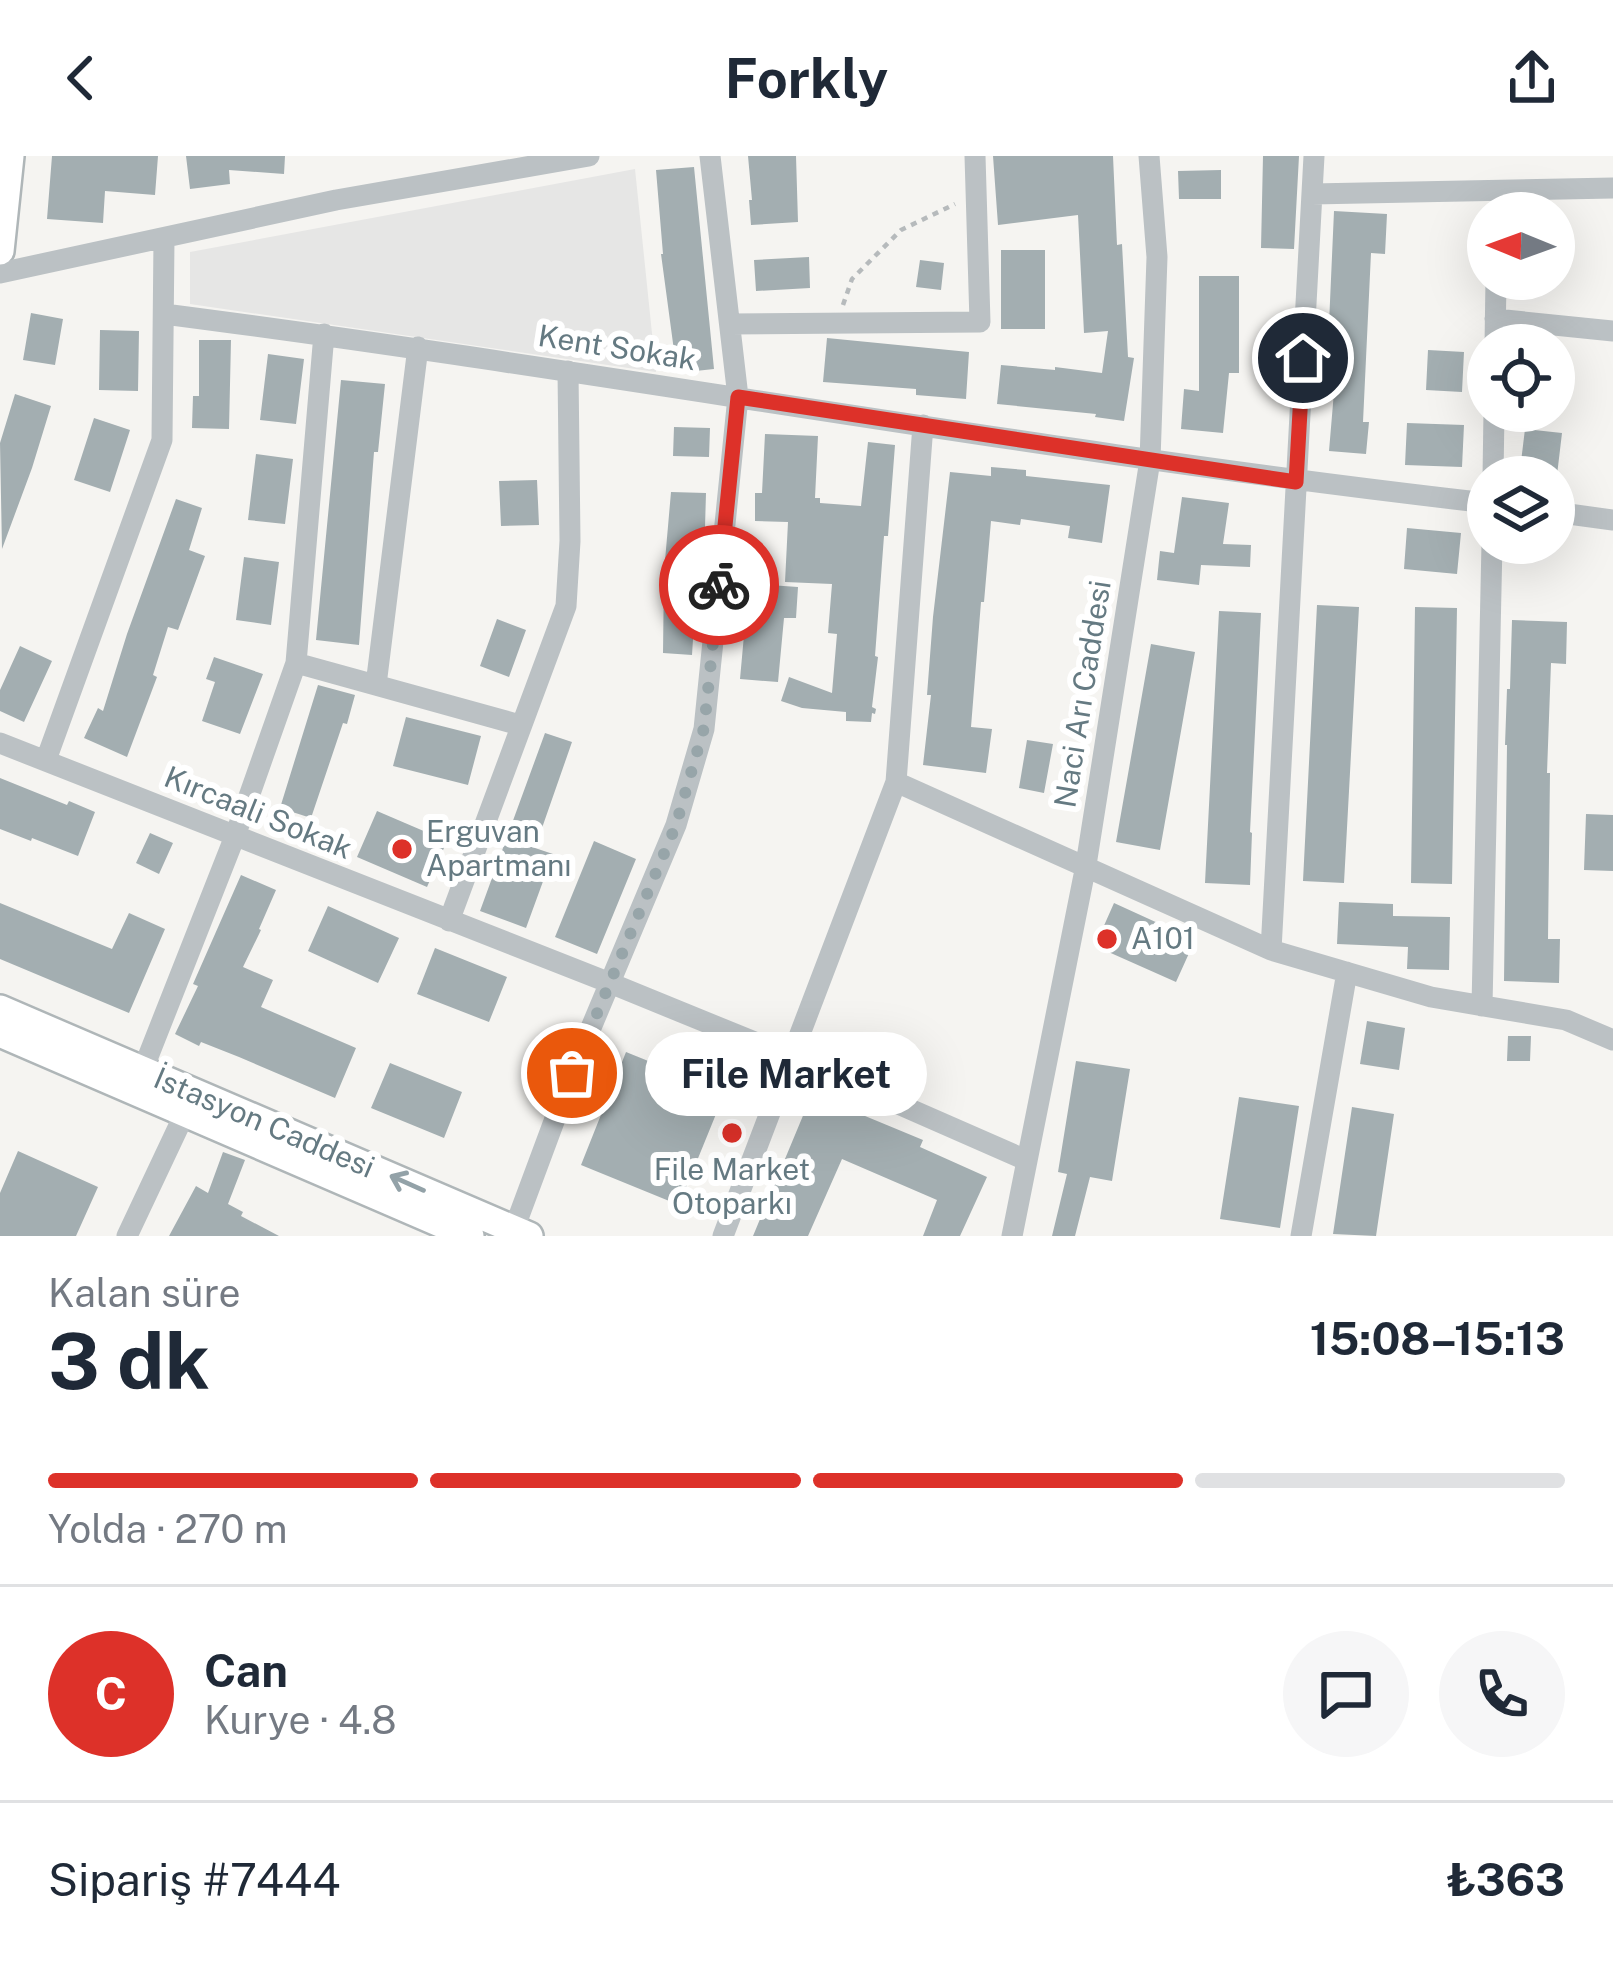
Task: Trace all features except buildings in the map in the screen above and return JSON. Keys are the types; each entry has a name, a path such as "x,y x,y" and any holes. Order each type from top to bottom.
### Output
{"main road":[{"path":"0,251 10,156"},
{"name":"İstasyon Caddesi","path":"0,1009 142,1072 190,1103 470,1236"},
{"name":"İstasyon Caddesi","path":"0,1033 522,1233"}],"street":[{"path":"0,273 336,200 589,156"},
{"path":"522,1233 572,1073 676,825 704,728 738,397 710,156"},
{"path":"730,324 980,322 975,156"},
{"name":"Naci Arı Caddesi","path":"1012,1236 1086,865 1150,460 1157,257 1149,156"},
{"path":"1270,950 1314,156"},
{"path":"1575,193 1613,188"},
{"path":"1312,194 1467,201"},
{"path":"46,760 162,440 164,239"},
{"path":"1495,300 1495,324"},
{"name":"Kent Sokak","path":"164,314 418,347 1296,482 1467,501"},
{"path":"1495,320 1613,332"},
{"path":"142,1072 235,836 296,663 324,334"},
{"path":"376,685 418,347"},
{"path":"448,921 566,606 568,370"},
{"path":"723,1236 896,782 923,425"},
{"path":"1575,515 1613,520"},
{"path":"1482,1006 1492,564"},
{"path":"296,663 520,725"},
{"name":"Kırcaali Sokak","path":"0,743 610,983 1026,1160"},
{"path":"896,782 1270,950 1431,997 1565,1020 1613,1040"},
{"path":"1301,1236 1347,972"},
{"path":"127,1236 190,1103"}],"path":[{"path":"837,323 851,279 901,230 976,194"}],"shaded area":[{"path":"635,169 656,372 190,304 190,252"}],"way so far":[{"path":"572,1073 676,825 704,728 719,585"}],"place":[{"name":"Erguvan Apartmanı","path":"402,849"},
{"name":"A101","path":"1107,939"},
{"name":"File Market","path":"572,1073"},
{"name":"File Market Otoparkı","path":"732,1133"}],"route":[{"path":"719,585 738,397 1296,482 1303,358"}]}
